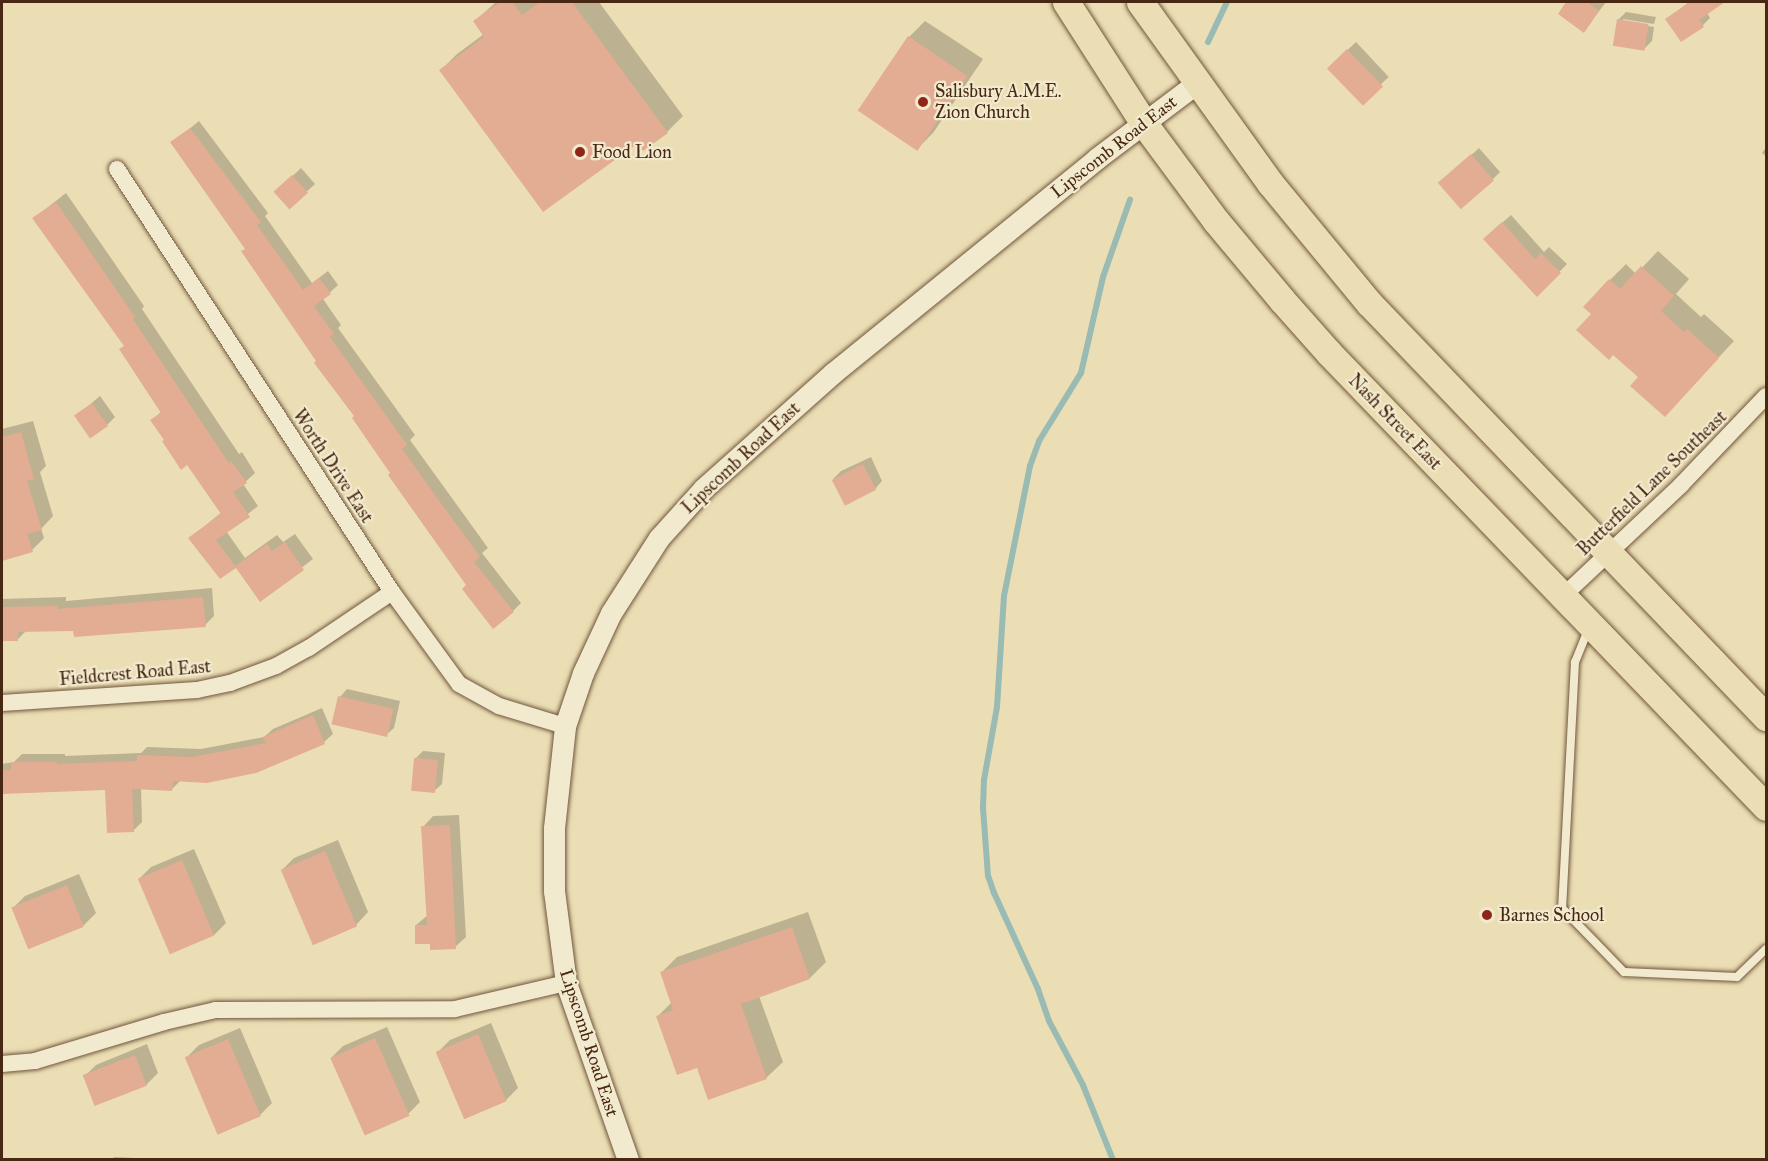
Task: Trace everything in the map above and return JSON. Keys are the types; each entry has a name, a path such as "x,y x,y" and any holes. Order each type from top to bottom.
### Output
{"main road":[{"name":"Nash Street East","path":"1066,2 1145,124 1216,221 1282,300 1329,353 1767,807"},
{"path":"1140,2 1270,183 1369,303 1767,717"}],"street":[{"name":"Lipscomb Road East","path":"628,1160 566,983 554,891 554,828 565,726 583,673 611,613 659,538 704,488 842,366 1096,159 1145,124 1197,82"},
{"name":"Worth Drive East","path":"117,169 392,592 459,684 499,706 565,726"},
{"name":"Butterfield Lane Southeast","path":"1563,596 1681,485 1767,396"},
{"name":"Fieldcrest Road East","path":"2,703 197,690 230,683 276,666 309,648 392,592"},
{"path":"2,1064 35,1061 164,1022 216,1010 454,1009 566,983"}],"lane":[{"path":"1590,624 1575,662 1562,908 1624,972 1737,977 1767,948"}],"building":[{"path":"500,2 512,2 522,15 540,2 572,2 668,133 643,151 637,144 543,212 439,70 484,37 473,21"},
{"path":"1566,2 1587,2 1599,11 1584,33 1558,14"},
{"path":"1690,2 1725,2 1699,20 1704,27 1681,42 1665,19"},
{"path":"1617,19 1649,24 1644,51 1613,46"},
{"path":"908,36 968,76 917,151 858,111"},
{"path":"1347,49 1383,86 1363,106 1327,68"},
{"path":"190,128 261,222 257,225 303,290 319,278 331,294 314,306 334,334 330,337 407,445 402,449 480,557 474,562 514,612 493,629 462,589 466,585 388,475 390,473 352,418 354,416 314,363 316,361 241,251 245,249 170,142"},
{"path":"1471,154 1494,180 1461,209 1438,183"},
{"path":"292,175 308,193 289,210 273,192"},
{"path":"56,202 135,317 133,319 229,463 231,461 247,483 233,492 250,517 216,540 235,566 267,544 272,551 285,542 304,570 260,602 236,568 220,579 188,538 221,514 187,465 181,470 162,441 164,440 150,420 161,413 119,349 124,346 32,218"},
{"path":"1502,222 1535,259 1541,253 1561,273 1537,297 1483,239"},
{"path":"1641,266 1674,296 1661,311 1684,332 1687,329 1719,358 1665,417 1630,386 1638,377 1613,355 1609,360 1576,330 1591,314 1583,307 1609,279 1620,289"},
{"path":"92,403 108,426 90,439 74,416"},
{"path":"21,432 34,479 27,481 42,530 27,534 33,552 2,561 2,437"},
{"path":"863,464 876,490 845,506 832,480"},
{"path":"203,597 206,627 74,637 73,631 18,632 18,641 2,641 2,607 57,606 58,609"},
{"path":"338,696 394,709 387,737 331,724"},
{"path":"313,715 325,744 256,773 207,783 173,781 172,791 132,789 134,832 107,833 105,790 2,794 2,770 11,770 11,762 57,762 57,764 137,761 137,755 192,757 266,743 263,737"},
{"path":"414,758 438,760 435,793 411,791"},
{"path":"450,825 456,949 430,950 430,944 415,944 415,925 427,925 421,826"},
{"path":"325,851 357,926 313,945 281,870"},
{"path":"182,860 214,935 170,954 138,879"},
{"path":"67,885 84,927 28,949 11,907"},
{"path":"792,927 810,979 741,1004 767,1079 708,1100 697,1068 677,1075 656,1016 673,1010 660,972"},
{"path":"478,1034 507,1101 464,1119 436,1052"},
{"path":"375,1038 410,1116 365,1136 330,1058"},
{"path":"228,1039 261,1116 218,1135 185,1057"},
{"path":"135,1055 147,1086 95,1106 83,1075"}],"waterway":[{"path":"1208,42 1227,2"},
{"path":"1113,1160 1083,1085 1049,1021 1038,989 994,893 988,876 983,808 984,780 997,707 1004,596 1030,466 1039,441 1081,373 1103,277 1130,200"}],"place":[{"name":"Salisbury A.M.E. Zion Church","path":"923,102"},
{"name":"Food Lion","path":"580,152"},
{"name":"Barnes School","path":"1487,915"}]}
